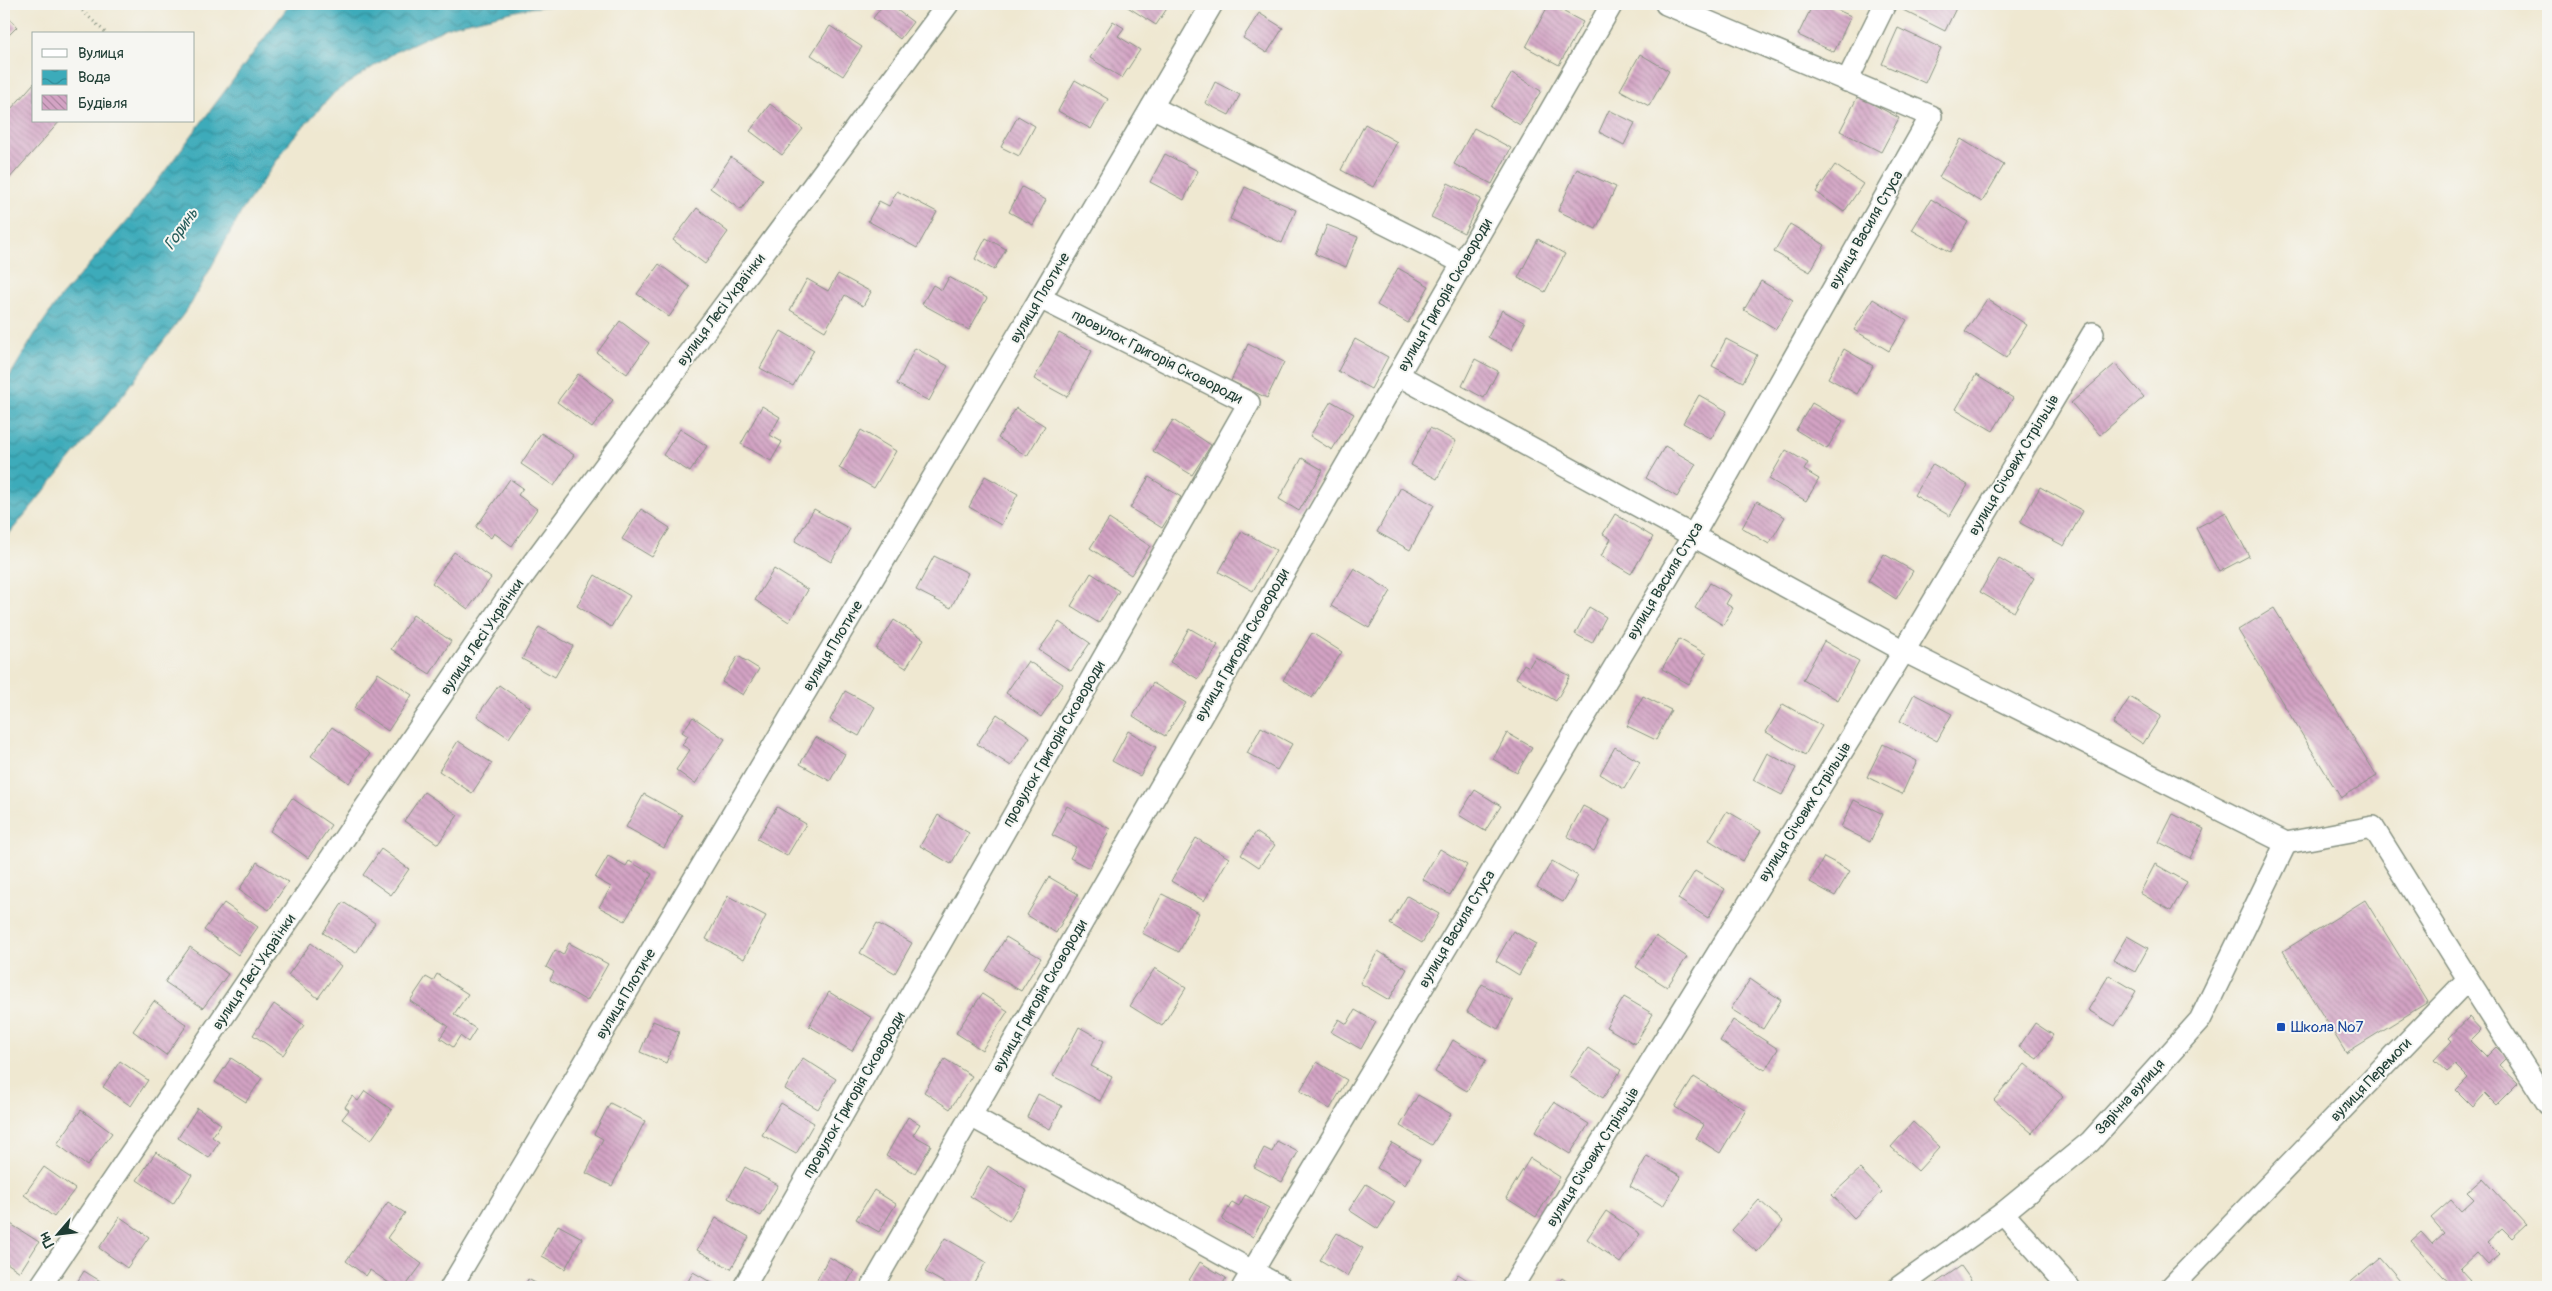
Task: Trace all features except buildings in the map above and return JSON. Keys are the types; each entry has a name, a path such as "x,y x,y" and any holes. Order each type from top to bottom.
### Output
{"street":[{"name":"вулиця Лесі Українки","path":"40,1287 512,591 948,4"},
{"name":"вулиця Плотиче","path":"452,1287 1040,298 1212,4"},
{"name":"вулиця Григорія Сковороди","path":"872,1287 1612,4"},
{"name":"вулиця Василя Стуса","path":"1247,1280 1694,534 1931,116 1666,4"},
{"path":"1847,81 1885,4"},
{"path":"1152,107 1463,263"},
{"name":"провулок Григорія Сковороди","path":"744,1287 1248,403 1040,298"},
{"name":"вулиця Січових Стрільців","path":"1512,1287 1904,651 2093,333"},
{"path":"1398,375 1694,534 1904,651 2286,843 2373,827 2548,1104"},
{"name":"Зарічна вулиця","path":"1899,1287 2003,1213 2090,1142 2200,1020 2286,843"},
{"name":"вулиця Перемоги","path":"2171,1287 2468,979"},
{"path":"971,1116 1247,1280 1281,1287"},
{"path":"2003,1213 2069,1287"}],"path":[{"path":"75,4 105,32"}],"water":[{"name":"Горинь","path":"290,4 567,4 529,8 451,26 397,51 335,92 292,139 243,209 191,304 124,394 4,540 4,386 35,334 59,299 132,215"}],"place":[{"name":"Школа №7","path":"2281,1027"}]}
